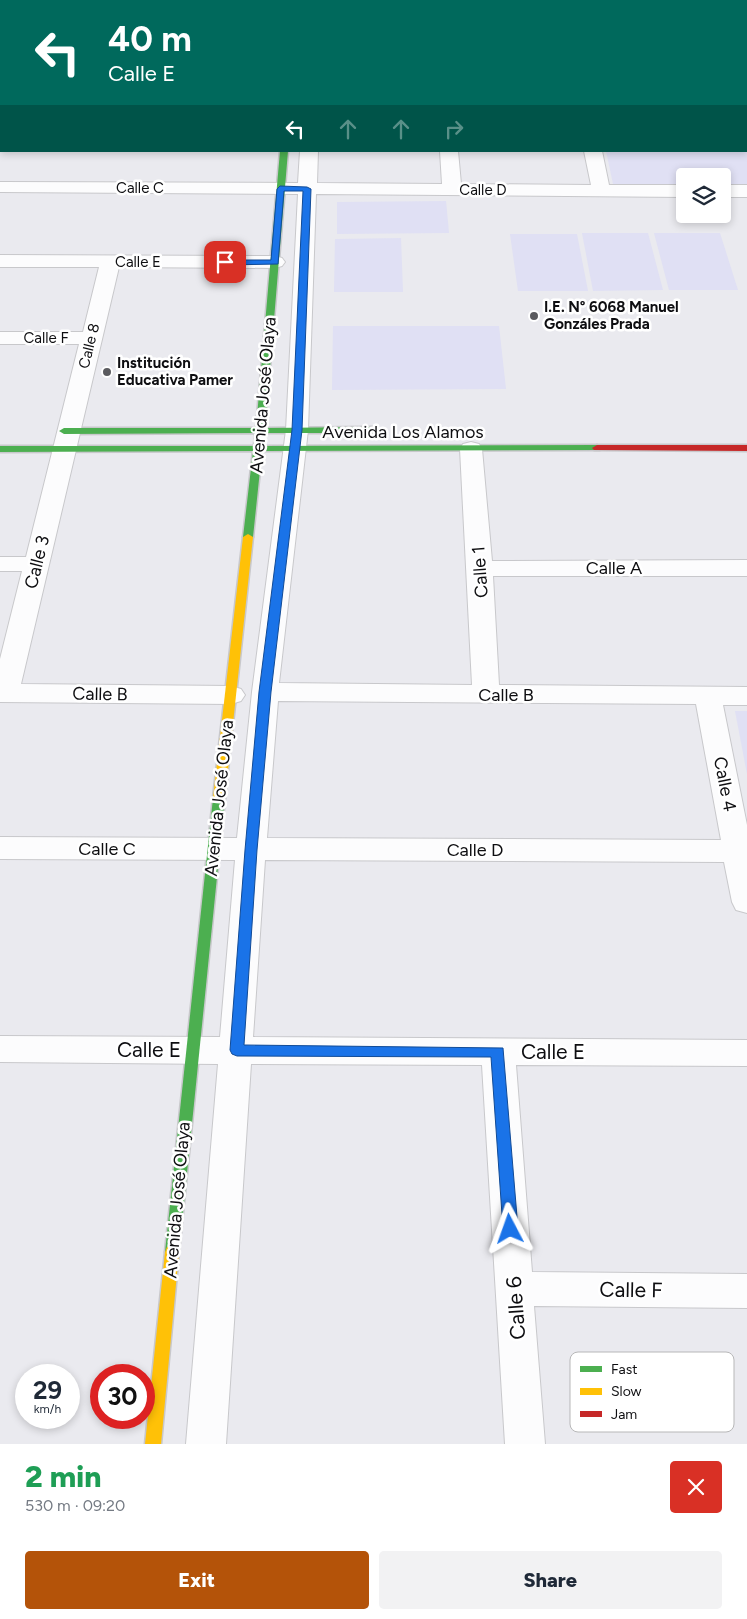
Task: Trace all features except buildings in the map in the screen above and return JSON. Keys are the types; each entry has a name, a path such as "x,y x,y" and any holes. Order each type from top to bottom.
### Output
{"street":[{"name":"Avenida José Olaya","path":"154,1444 191,1050 258,450 284,152"},
{"name":"Avenida José Olaya","path":"206,1444 251,850 265,692 296,440 309,152"},
{"path":"449,152 452,190"},
{"path":"593,152 601,190"},
{"name":"Calle C","path":"0,188 280,189"},
{"name":"Calle D","path":"280,189 676,191"},
{"path":"731,191 747,191"},
{"name":"Calle E","path":"0,261 275,262"},
{"name":"Calle 8","path":"61,437 91,338 110,262"},
{"name":"Calle F","path":"0,338 91,338"},
{"name":"Avenida Los Alamos","path":"0,449 61,437 260,430 296,440 471,449 747,448"},
{"name":"Avenida Los Alamos","path":"61,437 258,450 296,440 385,430"},
{"name":"Calle 3","path":"3,693 36,564 61,437"},
{"name":"Calle 1","path":"471,449 480,569 486,695"},
{"path":"0,564 36,564"},
{"name":"Calle A","path":"480,569 747,568"},
{"name":"Calle B","path":"265,692 747,696"},
{"name":"Calle B","path":"3,693 231,695"},
{"name":"Calle 4","path":"708,696 747,902"},
{"name":"Calle C","path":"0,848 213,850"},
{"name":"Calle D","path":"213,850 737,851"},
{"name":"Calle E","path":"0,1049 747,1053"},
{"name":"Calle 6","path":"498,1052 525,1444"},
{"name":"Calle F","path":"514,1288 747,1291"}],"shaded area":[{"path":"606,152 747,152 747,185 731,184 731,168 676,168 676,184 613,184"},
{"path":"446,201 449,233 337,234 337,202"},
{"path":"582,233 648,233 663,290 593,291"},
{"path":"654,233 720,233 738,290 669,290"},
{"path":"510,234 577,234 588,291 518,291"},
{"path":"401,238 403,292 334,292 335,239"},
{"path":"333,326 499,326 506,389 332,390"},
{"path":"735,711 747,711 747,774"}],"traffic: fast":[{"path":"248,537 260,430 284,152"},
{"path":"64,431 373,430"},
{"path":"0,449 597,448"},
{"path":"172,1252 219,798"}],"traffic: slow":[{"path":"219,798 248,537"},
{"path":"153,1444 172,1252"}],"traffic: jam":[{"path":"597,448 747,448"}],"place":[{"name":"I.E. N° 6068 Manuel Gonzáles Prada","path":"534,316"},
{"name":"Institución Educativa Pamer","path":"107,372"}],"route":[{"path":"225,262 275,262 280,189 307,189 297,430 265,692 251,850 237,1050 498,1052 510,1229"}]}
